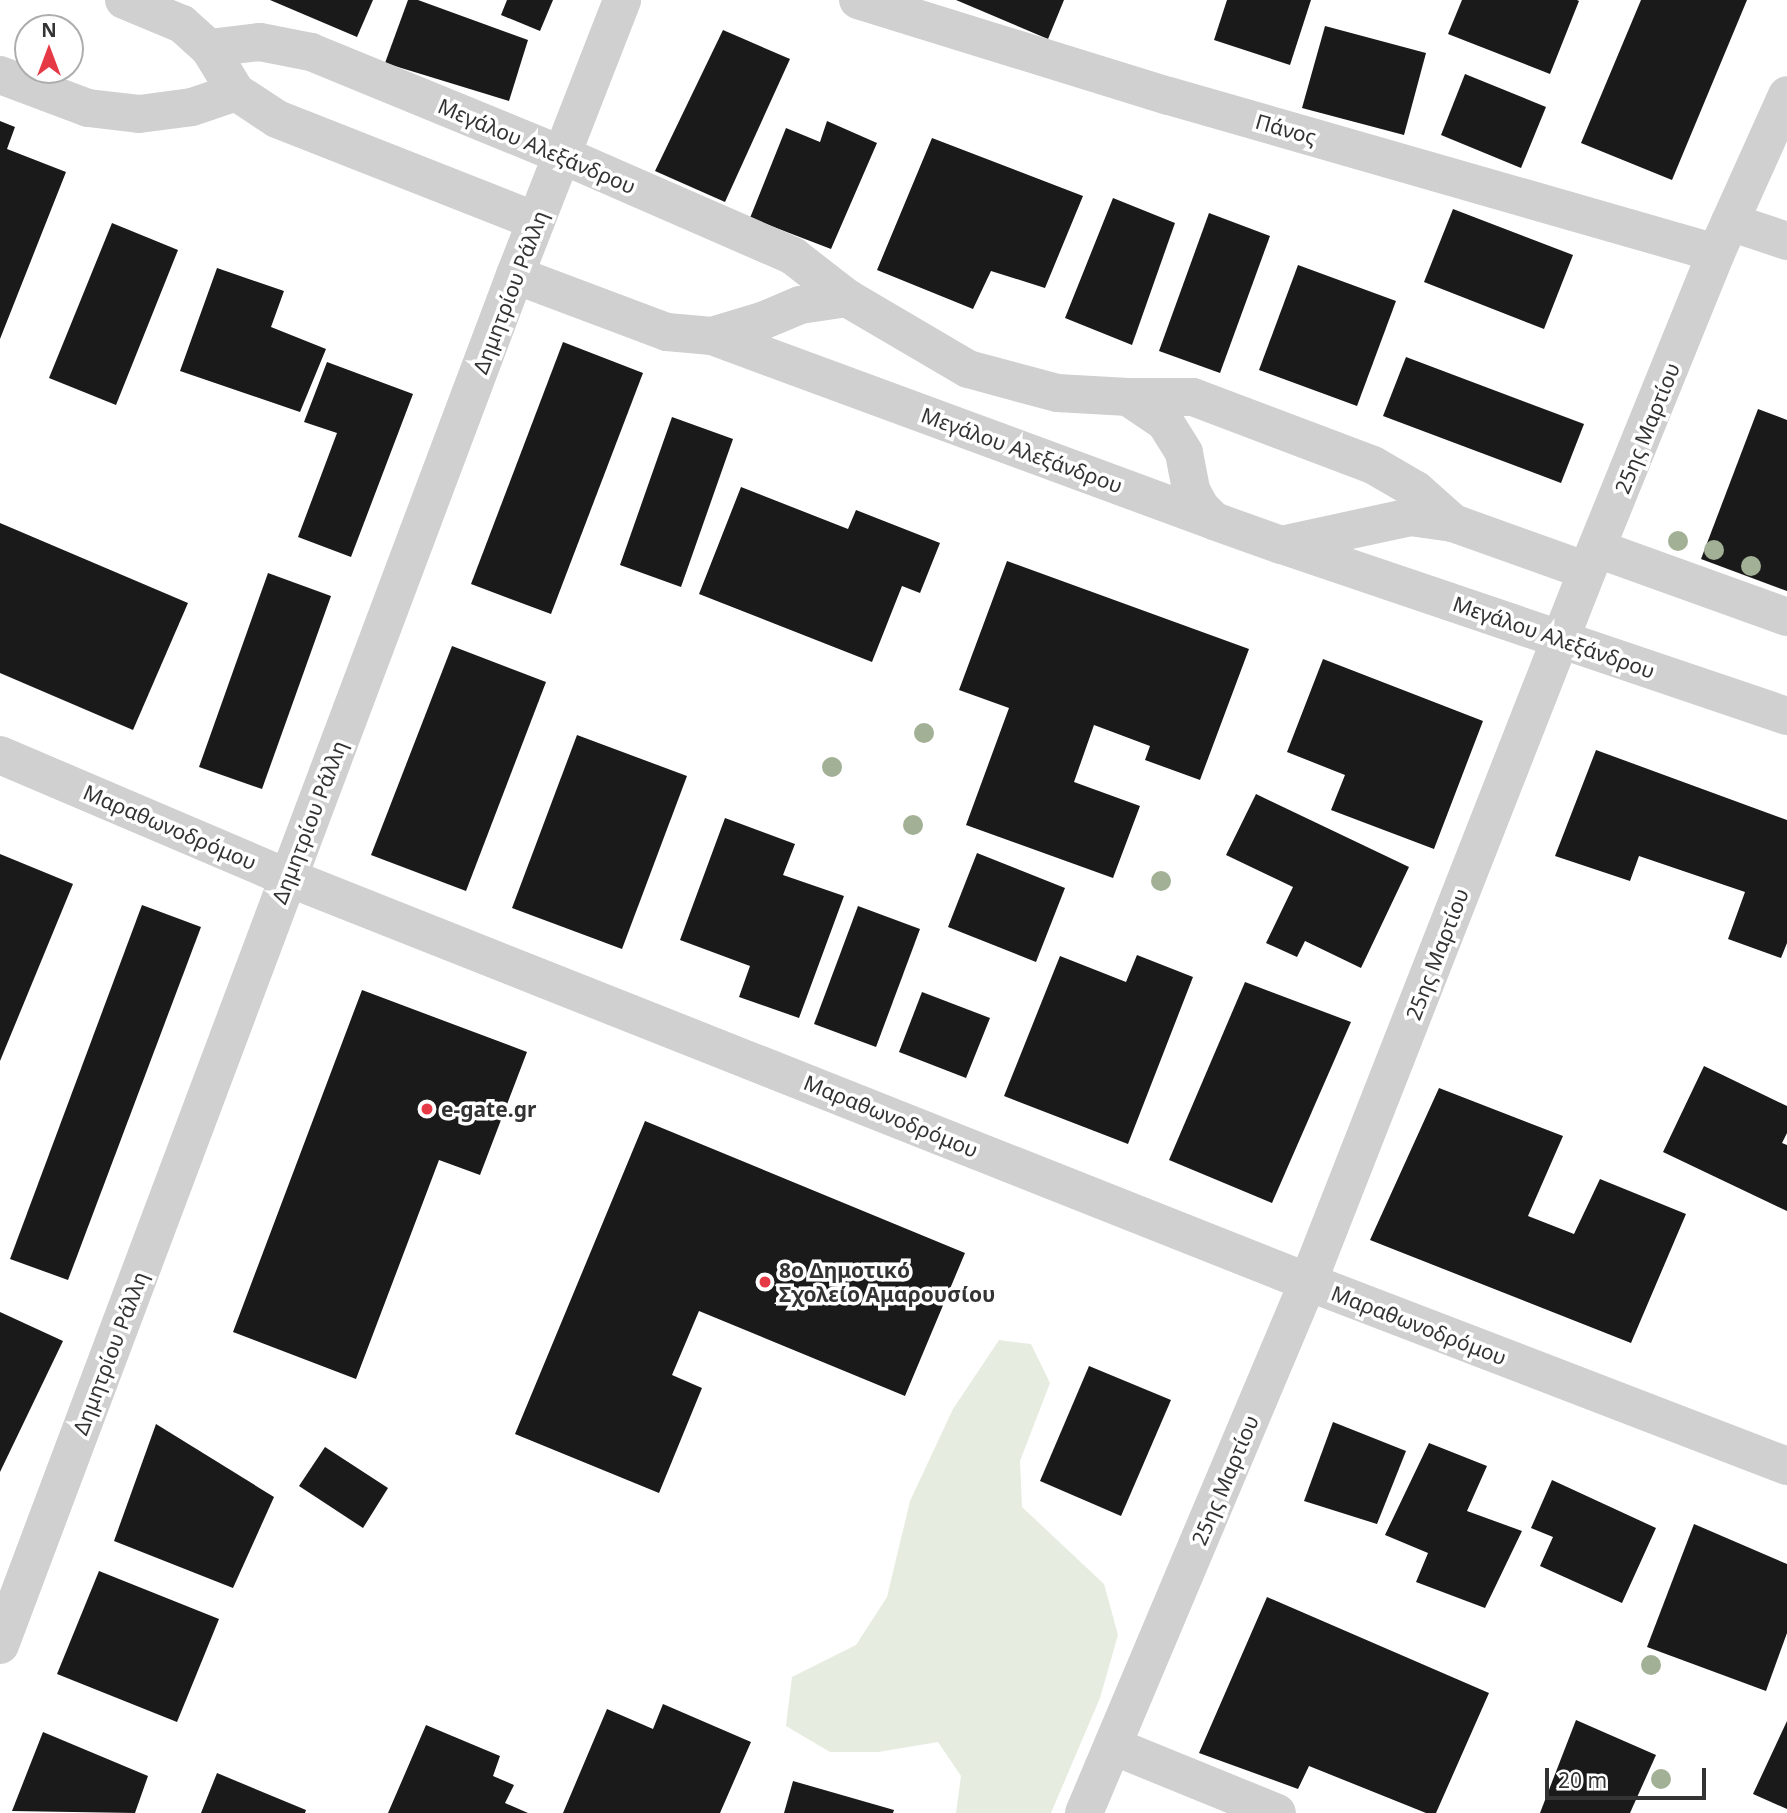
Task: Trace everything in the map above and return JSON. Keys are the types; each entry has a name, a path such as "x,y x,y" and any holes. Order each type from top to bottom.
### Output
{"street":[{"path":"124,0 182,24 209,48 236,92 277,119 536,221"},
{"name":"Δημητρίου Ράλλη","path":"0,1646 515,275 622,0"},
{"name":"Πάνος","path":"858,0 1144,88 1723,237 1787,241"},
{"name":"Μεγάλου Αλεξάνδρου","path":"209,48 260,42 311,52 562,155 793,256 847,298 968,369 1058,393 1193,397 1373,465 1416,490 1452,523"},
{"path":"0,75 88,108 139,114 192,107 236,92"},
{"name":"25ης Μαρτίου","path":"1084,1813 1308,1282 1560,639 1723,237 1787,95"},
{"name":"Μεγάλου Αλεξάνδρου","path":"515,275 667,332 712,336 1214,521 1787,716"},
{"name":"Μεγάλου Αλεξάνδρου","path":"712,336 762,321 800,304 847,298"},
{"path":"1128,397 1165,422 1184,453 1191,490 1200,507 1214,521"},
{"name":"Μεγάλου Αλεξάνδρου","path":"1280,544 1386,519 1410,517 1452,523 1593,560 1787,617"},
{"name":"Μαραθωνοδρόμου","path":"0,755 289,878 1308,1282 1787,1466"},
{"path":"1113,1746 1277,1813"}],"shaded area":[{"path":"999,1340 1031,1344 1050,1383 1020,1461 1022,1507 1104,1584 1118,1635 1100,1698 1051,1813 956,1813 961,1776 938,1742 878,1752 830,1752 786,1726 792,1677 856,1645 887,1597 910,1501 953,1409"}],"building":[{"path":"270,0 373,0 357,37"},
{"path":"408,0 418,0 528,40 509,101 385,63"},
{"path":"507,0 553,0 540,31 501,15"},
{"path":"956,0 1064,0 1048,39"},
{"path":"1227,0 1311,0 1290,65 1214,40"},
{"path":"1462,0 1579,1 1550,74 1448,34"},
{"path":"1641,0 1747,0 1672,180 1581,143"},
{"path":"1325,26 1426,53 1404,135 1302,108"},
{"path":"723,30 790,59 725,202 655,171"},
{"path":"1465,74 1546,107 1521,168 1441,135"},
{"path":"0,121 15,127 7,149 66,172 0,339"},
{"path":"827,121 877,143 831,249 750,218 786,128 820,142"},
{"path":"932,138 1083,196 1045,288 991,271 973,309 877,270"},
{"path":"1113,198 1175,223 1132,345 1065,318"},
{"path":"1453,209 1573,255 1544,329 1424,282"},
{"path":"1209,213 1270,236 1220,373 1159,351"},
{"path":"112,223 178,250 116,405 49,378"},
{"path":"1298,265 1396,301 1357,406 1259,370"},
{"path":"217,268 284,291 271,327 326,349 300,412 180,371"},
{"path":"563,342 643,373 551,614 471,584"},
{"path":"1406,357 1584,424 1561,483 1383,416"},
{"path":"327,362 413,394 351,557 298,537 337,433 304,422"},
{"path":"1758,409 1787,420 1787,591 1701,559"},
{"path":"672,417 733,439 681,587 620,565"},
{"path":"741,487 848,529 856,510 940,543 920,593 902,586 872,662 699,594"},
{"path":"0,523 188,603 133,730 0,673"},
{"path":"1007,561 1249,649 1200,780 1145,760 1150,746 1094,725 1074,782 1140,806 1113,878 966,825 1009,708 959,690"},
{"path":"268,573 331,596 262,789 199,767"},
{"path":"452,646 546,682 466,891 371,855"},
{"path":"1323,659 1483,721 1434,849 1331,810 1345,775 1287,752"},
{"path":"577,735 687,776 622,949 512,908"},
{"path":"1596,750 1787,820 1787,943 1781,958 1728,939 1745,892 1639,856 1630,881 1555,856"},
{"path":"1256,794 1409,867 1361,968 1305,941 1297,957 1266,943 1293,887 1226,855"},
{"path":"725,818 795,844 783,875 844,896 799,1018 739,997 750,966 680,940"},
{"path":"977,853 1065,888 1036,962 948,927"},
{"path":"0,854 73,884 0,1061"},
{"path":"142,905 201,927 68,1280 10,1259"},
{"path":"858,906 920,929 876,1047 814,1024"},
{"path":"1137,955 1193,977 1128,1144 1004,1096 1060,956 1126,982"},
{"path":"1245,982 1351,1022 1272,1203 1169,1160"},
{"path":"362,990 527,1052 480,1175 439,1160 356,1379 233,1332"},
{"path":"922,992 990,1018 966,1078 899,1052"},
{"path":"1704,1066 1787,1106 1787,1133 1782,1143 1787,1145 1787,1211 1663,1152"},
{"path":"1439,1088 1563,1136 1528,1216 1574,1234 1600,1179 1686,1214 1631,1343 1370,1240"},
{"name":"8ο Δημοτικό Σχολείο Αμαρουσίου","path":"645,1121 965,1253 905,1396 699,1311 672,1375 702,1388 659,1493 515,1434"},
{"path":"0,1312 63,1341 0,1472"},
{"path":"1089,1366 1171,1400 1121,1516 1040,1481"},
{"path":"1333,1422 1406,1451 1377,1524 1304,1501"},
{"path":"156,1424 274,1497 233,1588 114,1541"},
{"path":"1429,1443 1487,1466 1467,1511 1522,1531 1485,1608 1416,1582 1428,1553 1385,1535"},
{"path":"325,1447 388,1488 363,1528 299,1486"},
{"path":"1552,1480 1656,1528 1622,1603 1540,1566 1553,1537 1531,1528"},
{"path":"1694,1524 1787,1564 1787,1633 1766,1691 1647,1647"},
{"path":"99,1571 219,1619 177,1722 57,1674"},
{"path":"1267,1597 1489,1693 1436,1813 1426,1813 1309,1766 1298,1789 1199,1753"},
{"path":"663,1704 751,1742 720,1813 563,1813 607,1709 653,1729"},
{"path":"1576,1720 1656,1755 1630,1813 1540,1813"},
{"path":"1787,1721 1787,1809 1753,1794"},
{"path":"426,1725 500,1756 493,1776 514,1785 505,1803 528,1813 388,1813"},
{"path":"43,1732 148,1776 135,1813 12,1811"},
{"path":"217,1773 306,1810 305,1813 201,1813"},
{"path":"793,1781 894,1810 893,1813 784,1813"}],"place":[{"name":"e-gate.gr","path":"427,1109"},
{"name":"8ο Δημοτικό Σχολείο Αμαρουσίου","path":"765,1282"}]}
